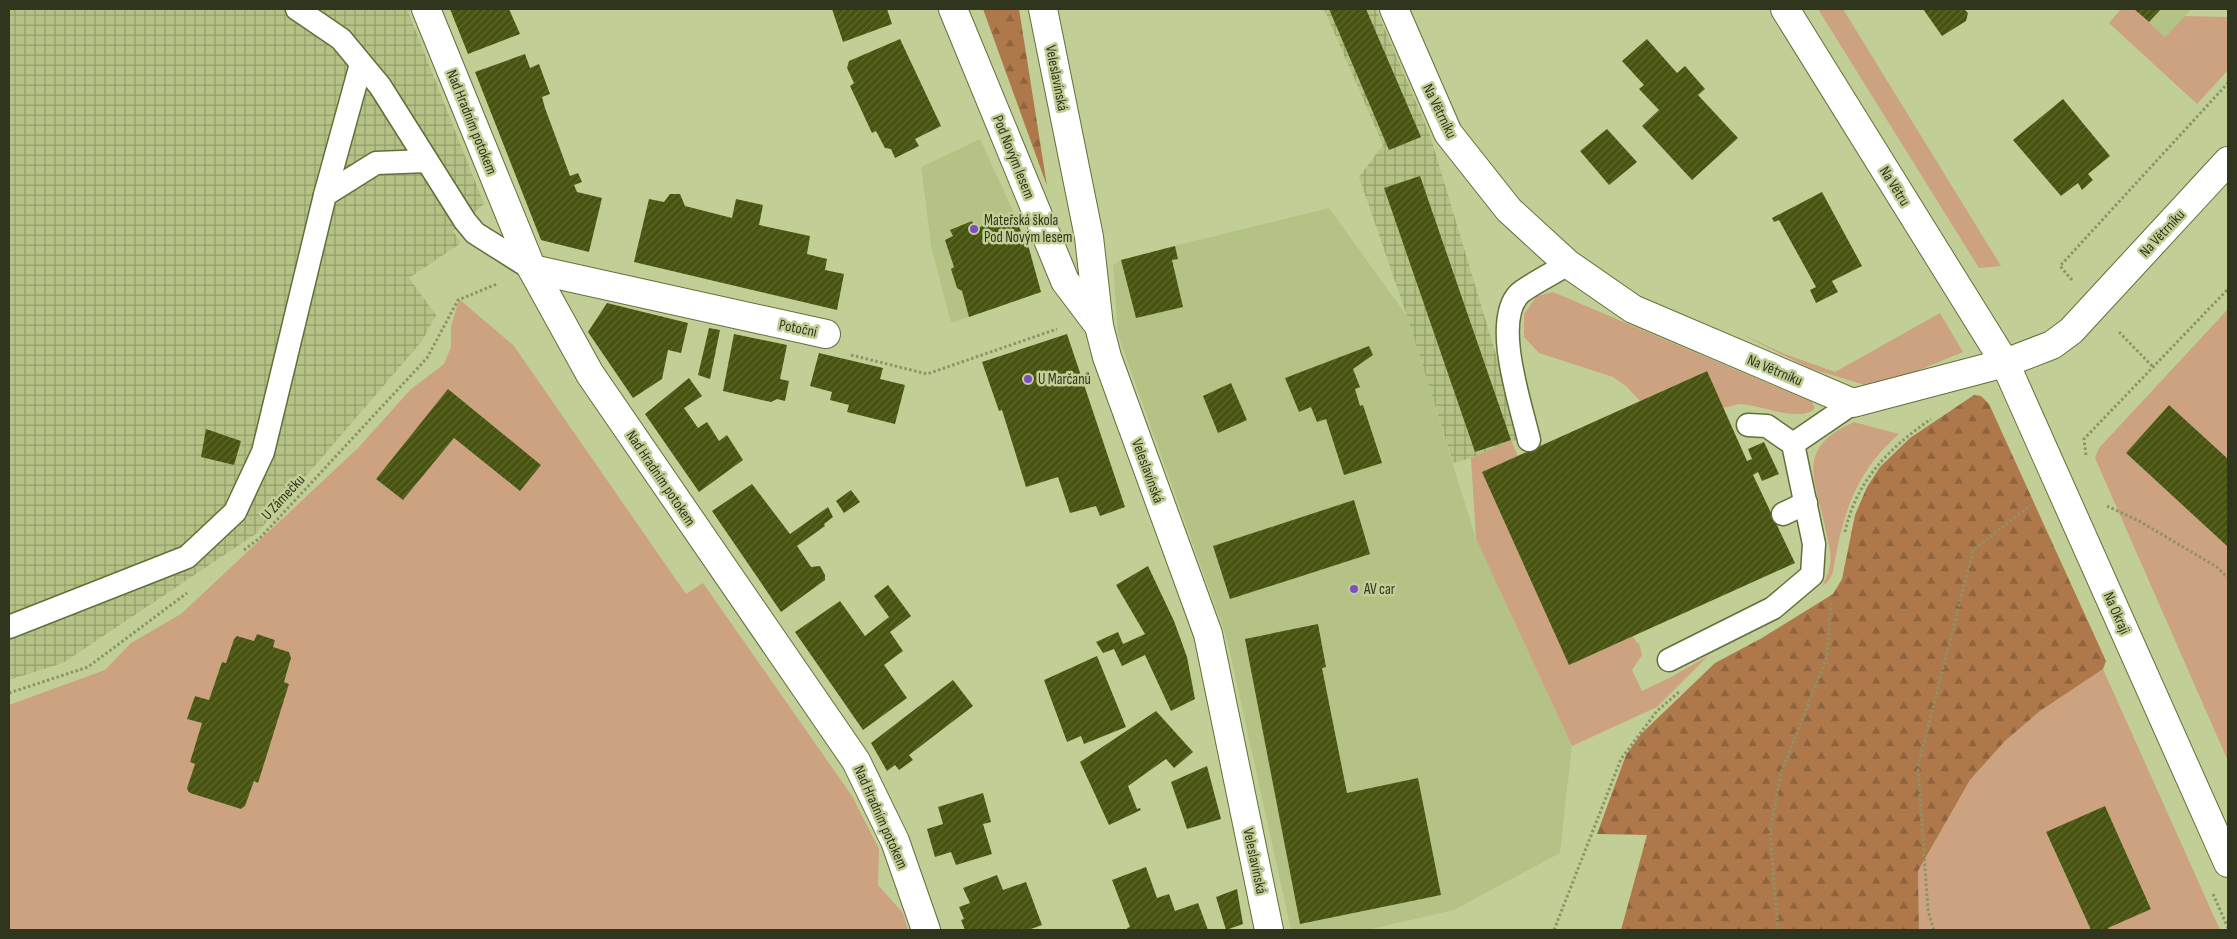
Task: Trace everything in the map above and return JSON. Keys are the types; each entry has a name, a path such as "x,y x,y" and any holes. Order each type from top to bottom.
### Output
{"street":[{"name":"Nad Hradním potokem","path":"426,9 532,269 590,374 856,761 894,841 926,930"},
{"name":"Pod Novým lesem","path":"953,9 1065,281 1099,326"},
{"name":"Veleslavínská","path":"1043,9 1089,237 1099,326 1108,357 1208,634 1269,930"},
{"name":"Na Větrníku","path":"1394,9 1448,133 1509,210 1568,264 1633,309 1853,403 2005,363 2052,345 2070,331 2228,162"},
{"name":"Na Větru","path":"1785,9 2005,363"},
{"name":"Potoční","path":"532,269 826,334"},
{"name":"Na Okraji","path":"2005,363 2228,861"}],"lane":[{"path":"296,9 341,39 380,86 465,221 475,233 532,269"},
{"path":"9,627 187,557 235,512 263,452 325,195 361,64"},
{"path":"325,195 376,163 427,161"},
{"path":"1529,440 1508,346 1507,318 1518,294 1568,264"},
{"path":"1793,444 1853,403"},
{"path":"1669,660 1773,608 1812,575 1814,544 1793,444 1767,426 1748,425"},
{"path":"1783,514 1806,503"}],"path":[{"path":"2075,283 2060,266 2228,83"},
{"name":"U Zámečku","path":"238,555 261,537 427,358 458,300 532,269"},
{"path":"2084,439 2228,289"},
{"name":"Potoční","path":"826,334 821,348 927,374 1059,328 1099,326"},
{"path":"2118,332 2153,367"},
{"path":"1934,930 1928,911 1918,767 1973,550 2038,500"},
{"path":"2104,504 2139,521 2217,568 2228,578"},
{"path":"9,693 88,667 190,590"},
{"path":"1778,930 1770,832 1781,773 1827,657 1831,594"}],"shaded area":[{"path":"9,9 407,9 484,204 453,231 461,243 409,278 436,315 422,341 257,533 63,663 9,680"},
{"path":"1324,9 1376,9 1430,135 1521,438 1471,458 1453,463 1407,316 1359,177 1383,145"},
{"path":"1818,9 1843,9 2001,266 1979,268"},
{"path":"2121,9 2134,9 2165,37 2185,16 2228,17 2228,70 2197,104 2109,23"},
{"path":"2134,9 2191,9 2165,37"},
{"name":"Mateřská škola Pod Novým lesem","path":"980,139 1014,213 1026,245 1028,245 1041,292 951,323 931,246 921,167"},
{"name":"AV car","path":"1329,208 1407,316 1476,539 1572,746 1560,853 1454,910 1367,930 1291,930 1227,639 1118,335 1113,265 1121,260"},
{"path":"1553,292 1812,402 1815,408 1809,412 1790,414 1739,404 1723,408 1706,371 1640,401 1627,387 1613,377 1539,353 1524,337 1524,314 1537,296"},
{"path":"459,299 514,346 686,594 703,583 852,796 879,849 878,885 903,913 908,930 9,930 9,705 105,670 131,643 181,614 359,447 410,390 444,364 451,347 451,327","holes":["448,390 541,465 520,491 454,438 403,500 376,479","257,634 275,640 273,647 289,652 291,658 284,682 289,684 258,782 254,781 245,806 241,809 190,793 187,788 195,764 190,762 202,723 188,719 195,696 209,700 222,662 226,663 234,639 237,636 254,641"]},
{"path":"2228,309 2228,459 2169,405 2126,453 2228,547 2228,761 2095,458 2099,448"},
{"path":"1940,313 1963,352 1890,382 1868,386 1809,368 1737,332 1785,354 1835,372"},
{"path":"1854,422 1899,434 1871,464 1861,480 1846,514 1833,572 1829,580 1822,587 1829,571 1830,548 1817,495 1813,467 1816,454 1823,443 1835,432"},
{"path":"1511,440 1518,456 1483,472 1569,664 1633,636 1637,643 1639,643 1642,655 1632,670 1642,691 1708,656 1657,707 1572,746 1476,539 1471,458"},
{"path":"2103,669 2220,930 2109,930 2108,928 2151,908 2105,806 2046,833 2091,930 1919,930 1918,871 1970,780 2005,741 2040,711"}],"green space":[{"path":"983,9 1019,9 1047,186"},
{"path":"1974,395 1981,396 1989,404 2106,661 2103,669 2040,711 2005,741 1970,780 1918,871 1919,930 1621,930 1647,835 1597,834 1626,755 1641,734 1715,663 1762,638 1833,594 1842,579 1855,515 1867,487 1880,467 1910,438"}],"building":[{"path":"450,9 509,9 520,34 468,54"},
{"path":"832,9 887,9 892,24 843,42"},
{"path":"1329,9 1366,9 1421,137 1389,150"},
{"path":"1923,9 1964,9 1968,13 1966,21 1942,36"},
{"path":"2134,9 2161,9 2149,22"},
{"path":"900,39 941,126 915,139 919,146 895,158 891,149 885,148 876,131 872,133 850,86 854,83 847,68 849,61"},
{"path":"1647,39 1677,73 1685,66 1705,89 1698,95 1738,138 1692,180 1642,126 1659,110 1639,89 1644,85 1622,61"},
{"path":"525,54 530,68 539,64 550,94 542,97 545,108 570,176 578,173 582,182 574,185 577,192 602,198 589,252 541,240 475,72"},
{"path":"2063,99 2110,156 2088,174 2093,180 2082,190 2078,183 2061,196 2013,140"},
{"path":"1607,129 1637,162 1609,185 1580,151"},
{"path":"1420,176 1511,440 1475,452 1384,188"},
{"path":"1822,192 1862,266 1832,281 1838,292 1816,303 1810,290 1816,287 1779,220 1774,222 1772,218"},
{"path":"670,194 680,194 685,206 732,218 736,199 763,205 759,225 810,236 807,254 827,259 825,270 844,274 837,310 634,262 649,199 664,202"},
{"path":"1014,213 1026,245 1028,245 1041,292 969,317 962,291 957,288 951,269 954,267 945,240 953,236 950,230 972,221 975,229"},
{"path":"1175,246 1178,259 1172,260 1183,307 1136,318 1121,260"},
{"path":"607,303 688,323 681,353 668,350 662,379 633,398 588,332"},
{"path":"709,328 720,330 710,379 698,375"},
{"path":"734,334 787,345 780,379 789,381 785,401 777,399 771,402 723,391"},
{"path":"1067,334 1125,507 1100,516 1096,506 1070,513 1058,477 1026,487 1002,410 999,411 982,362"},
{"path":"1369,346 1373,355 1353,369 1360,387 1355,389 1360,406 1363,405 1382,463 1344,475 1326,419 1317,422 1311,407 1299,412 1285,378"},
{"path":"819,353 883,368 880,379 905,385 895,424 847,412 849,405 830,400 832,392 810,386"},
{"path":"1707,371 1747,461 1752,459 1748,449 1764,442 1779,474 1762,481 1758,472 1753,475 1795,563 1569,665 1482,472"},
{"path":"689,378 702,396 684,408 698,428 707,422 719,441 727,435 743,460 699,492 645,414"},
{"path":"1231,383 1247,420 1218,433 1203,396"},
{"path":"448,389 541,465 520,491 454,438 403,500 376,479"},
{"path":"2169,405 2228,459 2228,547 2126,453"},
{"path":"206,429 241,441 234,465 201,457"},
{"path":"752,484 790,534 828,507 833,517 824,524 825,526 797,546 811,567 820,566 825,575 825,580 781,612 712,511"},
{"path":"851,490 860,502 844,513 836,501"},
{"path":"1354,500 1370,554 1230,599 1213,546"},
{"path":"1148,566 1174,621 1187,657 1195,699 1171,711 1145,655 1122,666 1114,649 1103,653 1096,642 1118,632 1123,644 1145,634 1116,585"},
{"path":"888,585 911,616 890,632 903,651 884,665 907,698 863,730 795,632 840,601 865,636 889,617 874,596"},
{"path":"1318,624 1326,667 1322,668 1347,793 1418,778 1441,895 1300,924 1245,639"},
{"path":"257,634 275,640 273,647 289,652 291,658 284,682 289,684 258,783 254,781 245,806 241,809 188,791 187,788 195,764 190,762 202,723 187,719 195,696 209,700 222,662 226,663 234,639 237,636 254,641"},
{"path":"1097,656 1126,727 1084,744 1081,736 1067,742 1044,680"},
{"path":"953,680 973,706 909,755 913,760 899,770 895,765 887,771 871,743"},
{"path":"1156,711 1193,752 1174,768 1166,759 1128,786 1137,809 1140,808 1141,810 1109,825 1080,762"},
{"path":"1207,766 1221,819 1187,829 1171,782"},
{"path":"983,793 991,822 983,824 992,854 956,865 951,852 935,857 927,829 943,824 938,807"},
{"path":"2105,806 2151,909 2108,928 2109,930 2091,930 2046,832"},
{"path":"1146,867 1157,898 1169,894 1175,911 1198,903 1208,930 1128,930 1127,928 1130,927 1112,880"},
{"path":"997,875 1003,890 1026,882 1042,925 1028,930 965,930 961,920 964,919 959,907 970,903 963,888"},
{"path":"1237,889 1243,924 1226,930 1216,897"}],"place":[{"name":"Mateřská škola Pod Novým lesem","path":"974,229"},
{"name":"U Marčanů","path":"1028,379"},
{"name":"AV car","path":"1354,589"}]}
